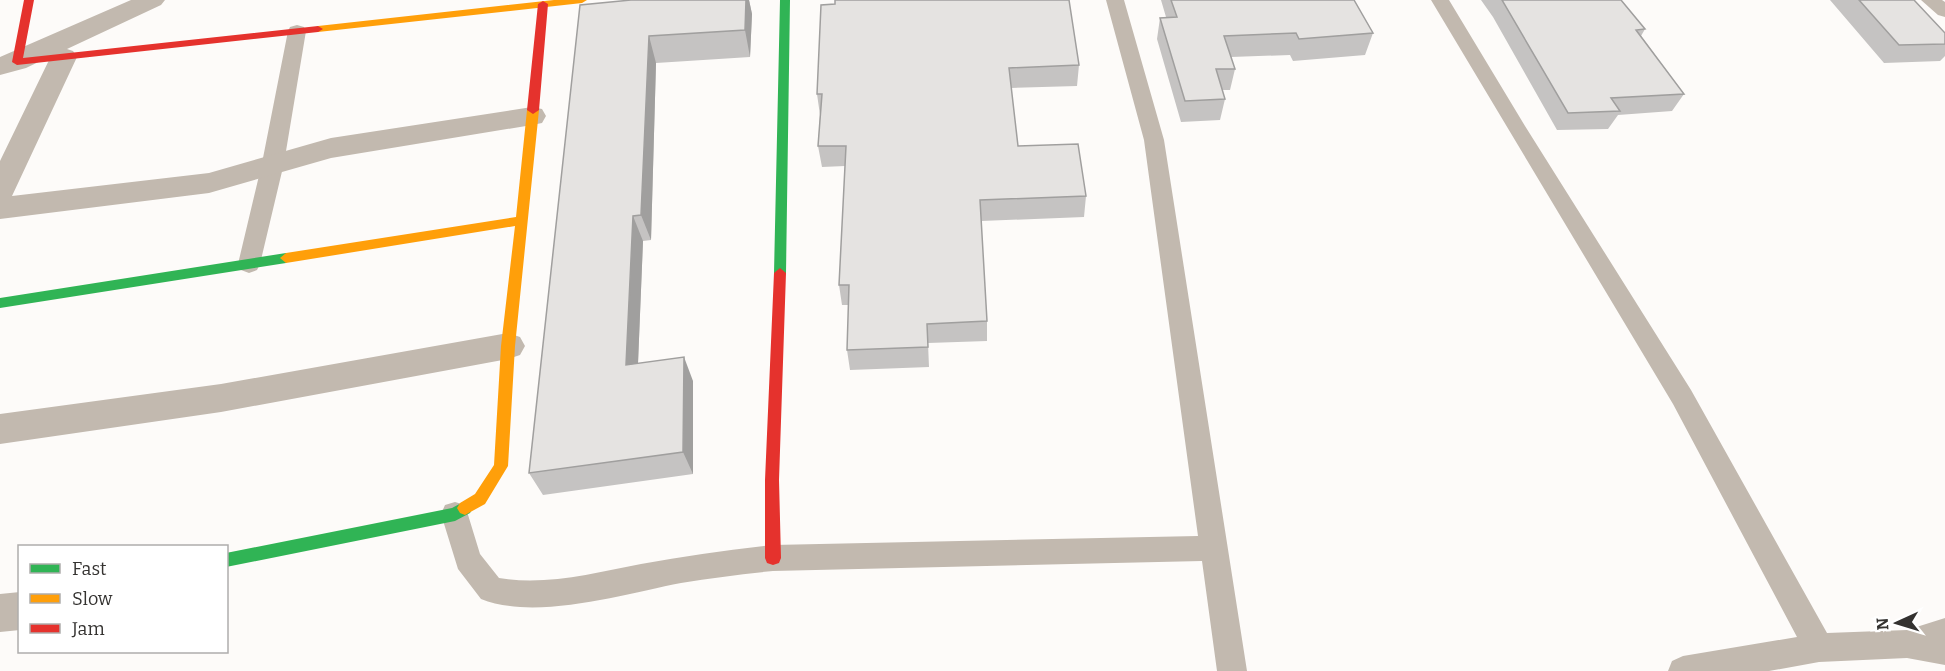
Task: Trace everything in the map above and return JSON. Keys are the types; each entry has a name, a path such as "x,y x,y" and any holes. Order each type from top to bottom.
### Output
{"street":[{"path":"8,64 29,0"},
{"path":"8,64 152,0"},
{"path":"8,64 582,0"},
{"path":"773,558 772,480 783,192 785,0"},
{"path":"228,561 455,514 480,499 501,466 508,346 523,220 543,4"},
{"path":"0,191 64,57"},
{"path":"0,208 209,183 331,148 387,137 532,116"},
{"path":"0,303 523,220"},
{"path":"0,429 221,398 508,346"},
{"path":"0,613 18,611"}],"lane":[{"path":"1115,0 1154,140 1232,671"},
{"path":"1440,0 1484,70 1545,177 1682,398 1819,648"},
{"path":"1930,0 1945,11"},
{"path":"249,264 273,163 297,31"},
{"path":"455,514 468,560 491,590 521,596 561,592 704,566 773,558 1214,548"},
{"path":"1907,644 1945,632"},
{"path":"1683,671 1819,648 1907,644 1945,651"}],"building":[{"path":"631,0 746,0 745,30 649,36 641,215 633,216 626,365 684,357 683,452 529,473 580,5"},
{"path":"835,0 1069,0 1079,65 1009,68 1018,146 1078,144 1086,196 980,200 987,321 927,324 928,347 847,350 849,285 839,285 846,146 818,146 822,94 817,94 821,5 835,4"},
{"path":"1171,0 1354,0 1373,33 1299,39 1296,33 1224,36 1235,69 1216,69 1225,99 1185,101 1160,18 1177,17"},
{"path":"1502,0 1621,0 1645,29 1636,30 1684,94 1611,98 1620,111 1568,113"},
{"path":"1859,0 1914,0 1945,33 1945,44 1899,45"}],"traffic: fast":[{"path":"780,273 785,0"},
{"path":"0,303 286,258"},
{"path":"228,560 455,514 465,508"}],"traffic: slow":[{"path":"318,29 582,0"},
{"path":"465,508 480,499 501,466 508,346 533,110"},
{"path":"286,258 523,220"}],"traffic: jam":[{"path":"29,0 17,62 318,29"},
{"path":"533,110 543,4"},
{"path":"773,558 772,480 780,273"}]}
